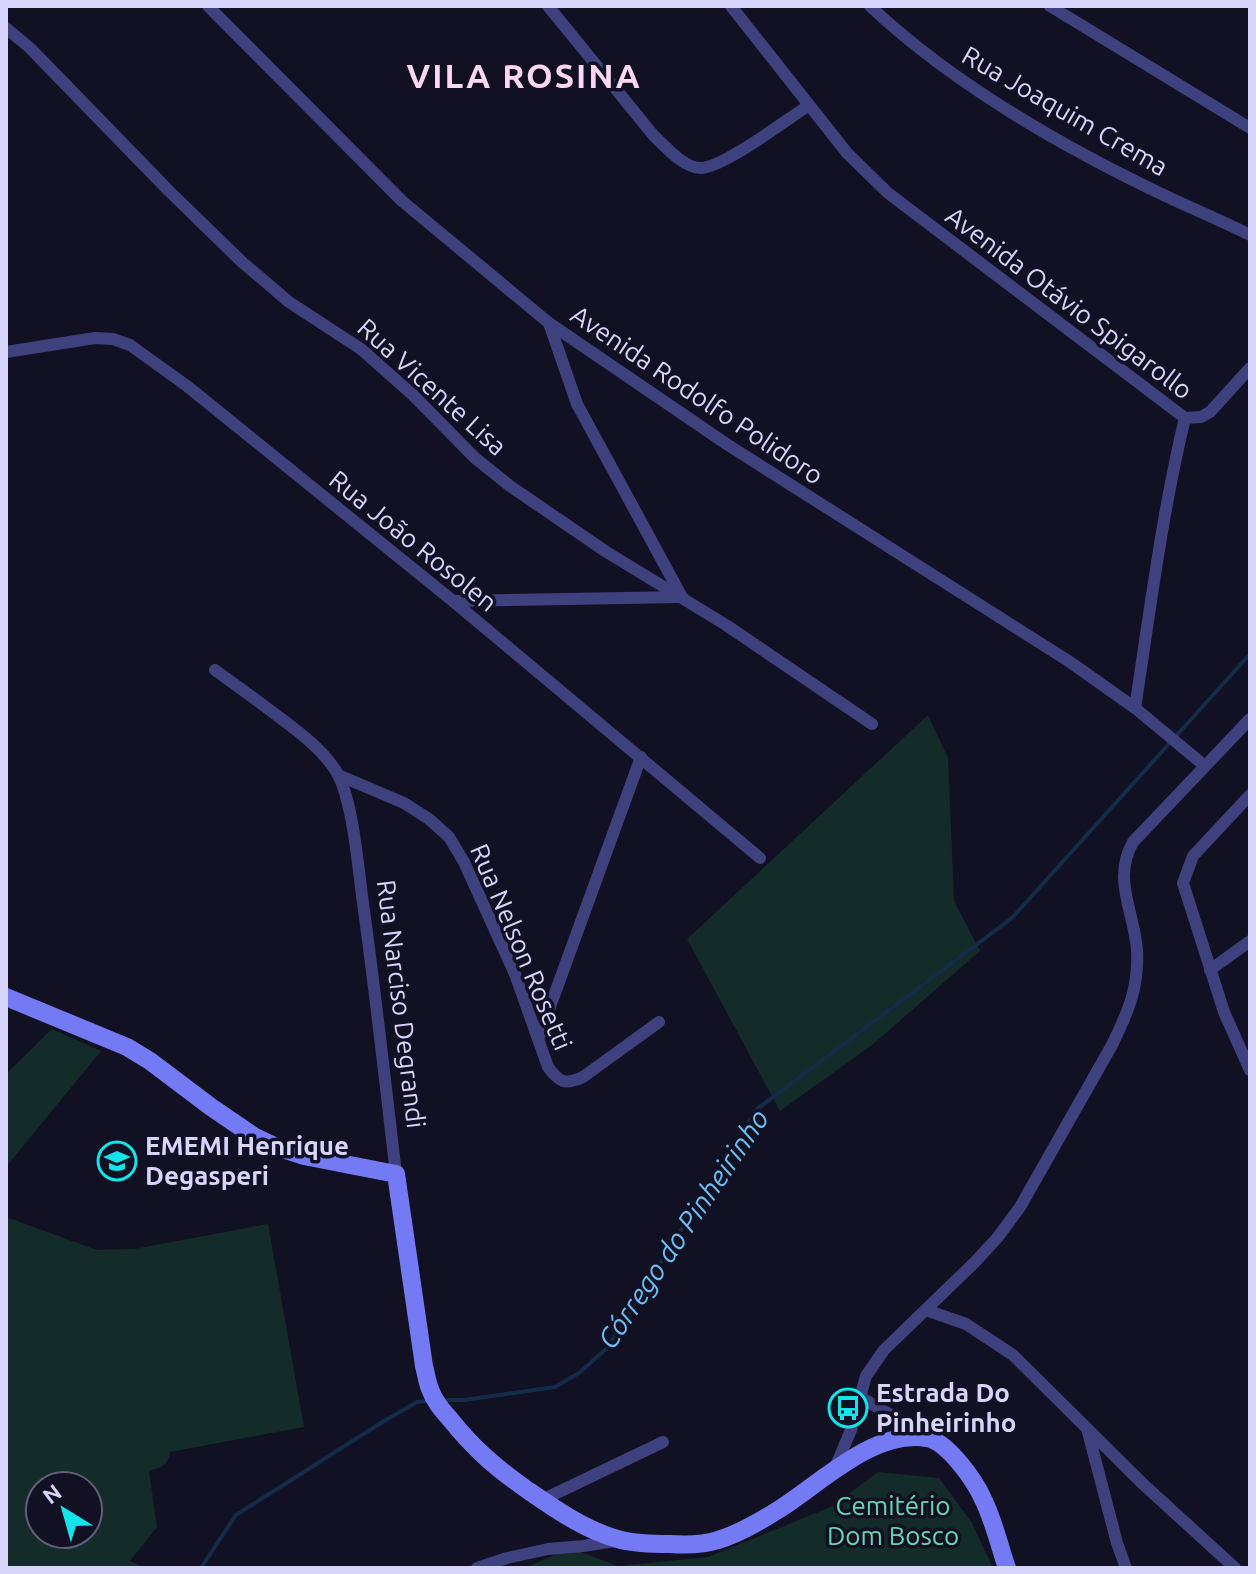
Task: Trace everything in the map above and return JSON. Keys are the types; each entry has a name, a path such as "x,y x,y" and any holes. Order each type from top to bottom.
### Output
{"main road":[{"path":"6,997 127,1047 255,1137 276,1147 304,1156 396,1174"},
{"name":"Rua Narciso Degrandi","path":"396,1174 424,1366 435,1398 484,1458 542,1500"},
{"path":"542,1500 596,1531 622,1540 686,1545 716,1541 778,1510 861,1453 905,1438 930,1438 965,1468 976,1485 985,1501 1007,1568"}],"street":[{"name":"Avenida Rodolfo Polidoro","path":"208,6 402,201 549,323 728,445 1070,662 1135,708 1205,766"},
{"path":"548,6 654,136 674,155 692,166 701,168 725,161 808,106"},
{"name":"Avenida Otávio Spigarollo","path":"731,6 847,153 896,200 1185,418 1169,496 1135,708"},
{"name":"Rua Joaquim Crema","path":"870,6 908,40 1022,118 1170,198 1250,235"},
{"path":"1050,6 1250,128"},
{"name":"Rua Vicente Lisa","path":"6,28 30,48 208,229 271,287 361,349 475,458 510,486 605,551 726,625 872,724"},
{"path":"453,601 682,597 589,430 549,323"},
{"name":"Rua João Rosolen","path":"6,352 95,338 113,339 130,345 187,386 453,601 760,858"},
{"path":"1185,418 1201,417 1210,412 1250,368"},
{"name":"Rua Narciso Degrandi","path":"215,670 308,740 338,775 350,813 360,875 396,1174"},
{"path":"834,1471 851,1430 866,1376 884,1350 998,1237 1020,1207 1112,1045 1131,1003 1137,979 1137,948 1123,871 1133,842 1250,719"},
{"path":"539,1037 641,757"},
{"name":"Rua Nelson Rosetti","path":"338,775 404,803 449,837 488,913 525,999 548,1067 555,1077 564,1082 583,1077 659,1022"},
{"path":"1248,1063 1224,1012 1183,883 1193,856 1250,795"},
{"path":"1210,970 1250,941"},
{"path":"926,1310 966,1324 1013,1355 1143,1484 1235,1568"},
{"path":"860,1397 930,1438"},
{"path":"1088,1430 1126,1568"},
{"path":"542,1500 663,1442"},
{"path":"477,1568 548,1549 622,1540"}],"green space":[{"path":"928,715 948,758 954,901 980,951 872,1045 780,1111 687,939"},
{"path":"52,1029 101,1051 6,1167 6,1074"},
{"path":"6,1217 97,1250 134,1249 268,1224 304,1427 170,1452 164,1465 149,1471 157,1527 130,1561 145,1568 6,1568"},
{"name":"Cemitério Dom Bosco","path":"878,1472 939,1478 972,1523 993,1568 525,1568 570,1548 618,1566 708,1557 833,1506"}],"waterway":[{"name":"Córrego do Pinheirinho","path":"444,1400 555,1387 579,1373 607,1348 757,1109 1012,918 1250,654"},
{"name":"Córrego do Pinheirinho","path":"201,1568 236,1515 384,1421 417,1402 427,1401"}],"place":[{"name":"EMEMI Henrique Degasperi","path":"117,1161"},
{"name":"Estrada Do Pinheirinho","path":"848,1408"}],"district":[{"name":"VILA ROSINA","path":"524,76"}]}
